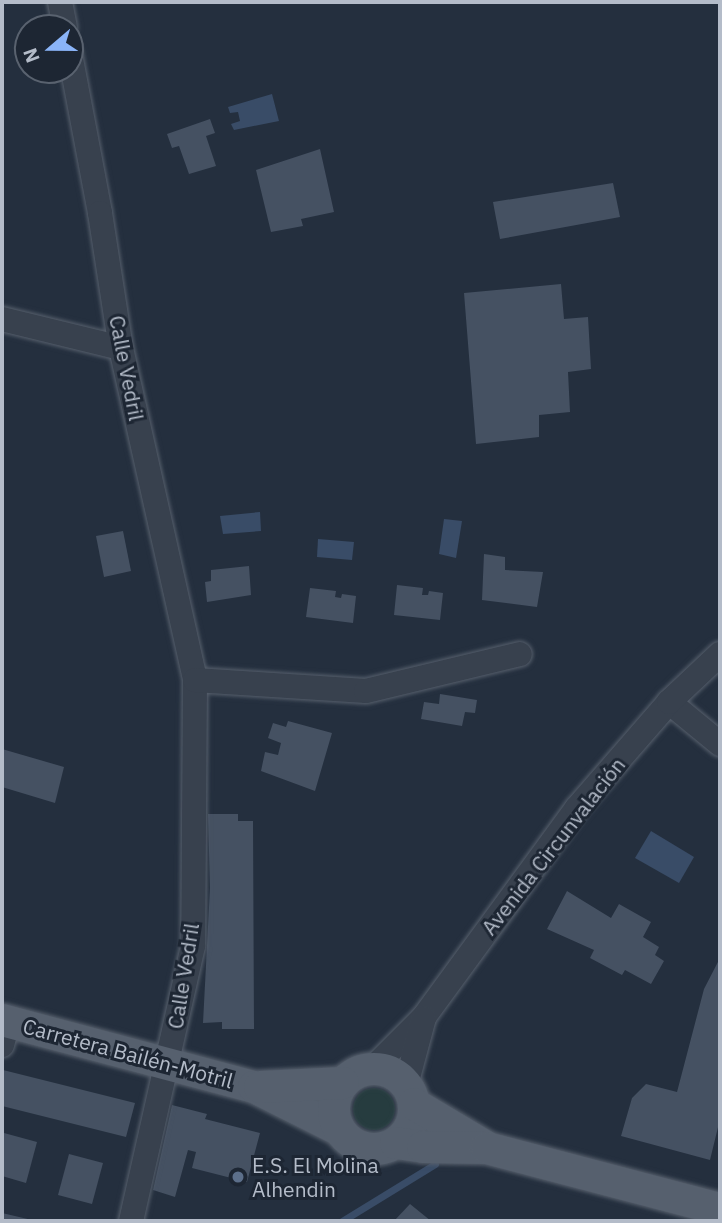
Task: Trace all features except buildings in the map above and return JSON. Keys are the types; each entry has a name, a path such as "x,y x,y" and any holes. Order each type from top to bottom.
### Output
{"main road":[{"name":"Carretera Bailén-Motril","path":"4,1029 169,1062 254,1087 340,1130"},
{"path":"487,1147 410,1095 391,1072 373,1068 358,1072 343,1083 334,1105 340,1130 346,1138 362,1147 377,1149 396,1143 423,1147 487,1147 720,1209"},
{"name":"Carretera Bailén-Motril","path":"254,1087 343,1083"},
{"path":"396,1143 411,1124 410,1095"}],"street":[{"name":"Calle Vedril","path":"76,84 100,213 121,348 195,680 193,946 169,1062 131,1221"},
{"path":"2,319 121,348"},
{"name":"Avenida Circunvalación","path":"424,1017 577,808 669,702 720,653"},
{"path":"195,680 366,691 520,654"},
{"path":"669,702 720,744"},
{"path":"373,1068 424,1017"},
{"path":"410,1095 424,1017"}],"green space":[{"path":"374,1088 389,1094 395,1109 389,1124 374,1130 359,1124 353,1109 359,1094"}],"water":[{"path":"272,94 279,121 234,130 231,124 240,121 238,112 230,113 228,107"},
{"path":"260,512 261,531 223,534 220,516"},
{"path":"444,519 462,521 456,558 439,554"},
{"path":"318,539 354,542 352,560 317,557"},
{"path":"651,831 694,857 679,883 635,858"}],"waterway":[{"path":"342,1221 435,1164"}],"place":[{"name":"E.S. El Molina Alhendin","path":"238,1177"}]}
